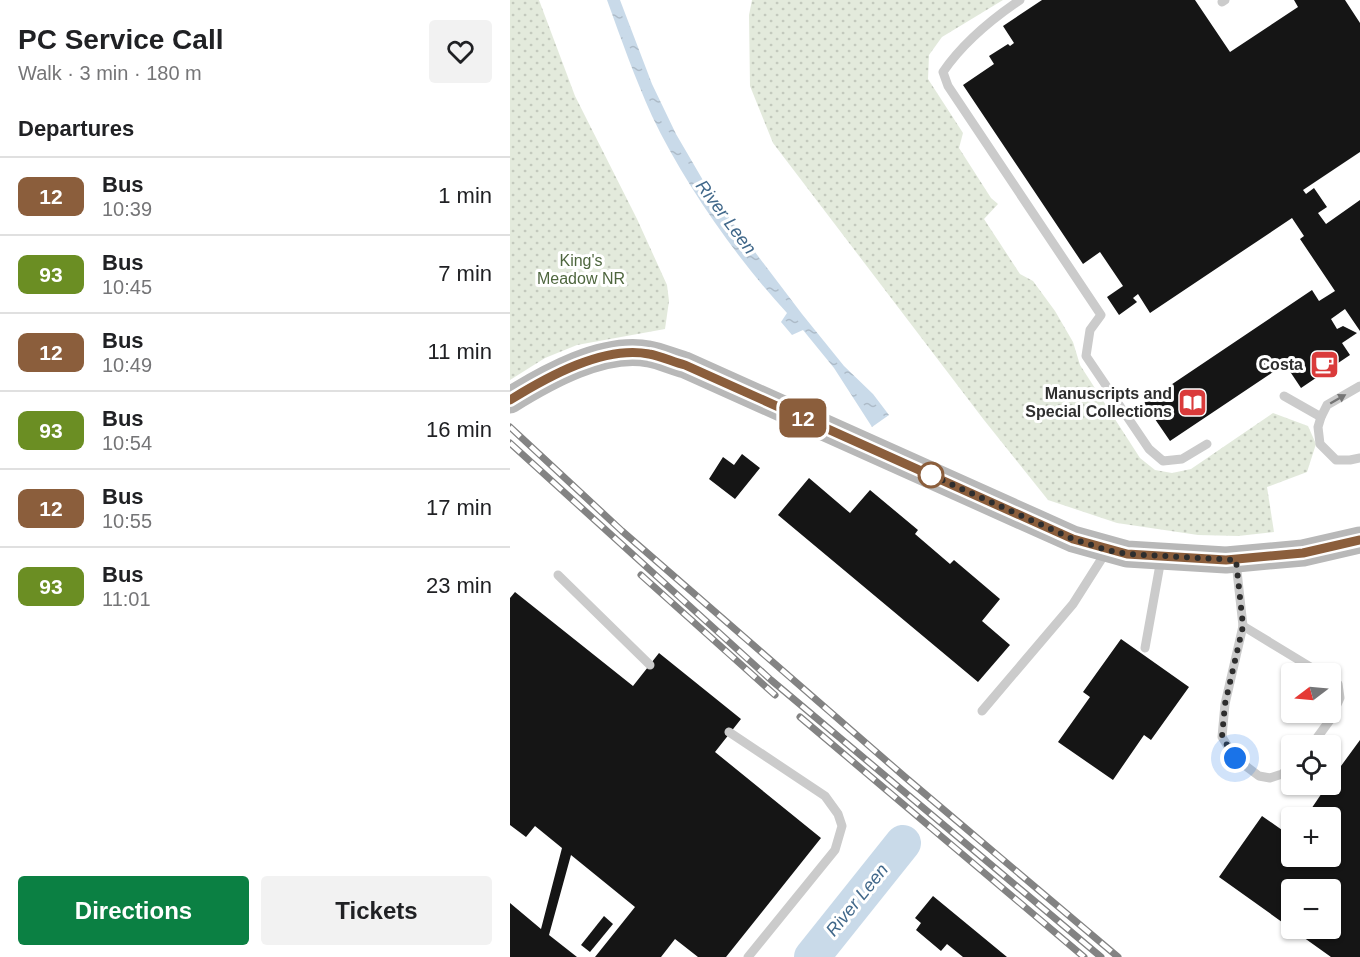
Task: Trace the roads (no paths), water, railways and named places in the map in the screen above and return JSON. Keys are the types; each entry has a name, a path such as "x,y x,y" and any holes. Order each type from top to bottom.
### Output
{"street":[{"path":"520,394 550,376 617,353 648,354 685,365 1073,539 1107,550 1127,554 1236,560 1303,553 1360,540"}],"lane":[{"path":"1020,0 996,16 950,61 943,72 948,86 1101,315 1090,330 1086,356 1149,449 1163,461 1182,459 1207,444"},
{"path":"1360,386 1327,405 1318,427 1320,444 1336,460 1360,458"},
{"path":"1284,396 1321,417"},
{"path":"982,711 1073,604 1107,550"},
{"path":"1145,648 1161,556"},
{"path":"1236,560 1243,626 1225,704 1222,737 1235,758 1259,777 1270,778 1281,774"},
{"path":"558,575 650,665"},
{"path":"1243,626 1304,663"},
{"path":"729,732 825,796 838,814 842,826 835,850 748,957"}],"water":[{"path":"607,0 620,0 652,84 676,134 711,194 802,314 844,366 873,394 889,415 872,427 834,368 803,330 792,335 781,322 787,313 730,244 695,193 652,116"},
{"path":"882,848 898,861 882,883 846,920 818,957 804,957 844,906"}],"waterway":[{"name":"River Leen","path":"812,957 903,843"}],"railway":[{"path":"510,427 622,531 905,777 1118,957"},
{"path":"510,443 771,680 1101,957"},
{"path":"641,575 775,695"},
{"path":"800,717 1084,957"}],"place":[{"name":"Costa","path":"1324,364"},
{"name":"Manuscripts and Special Collections","path":"1193,402"}],"park label":[{"name":"King's Meadow NR","path":"581,269"}]}
